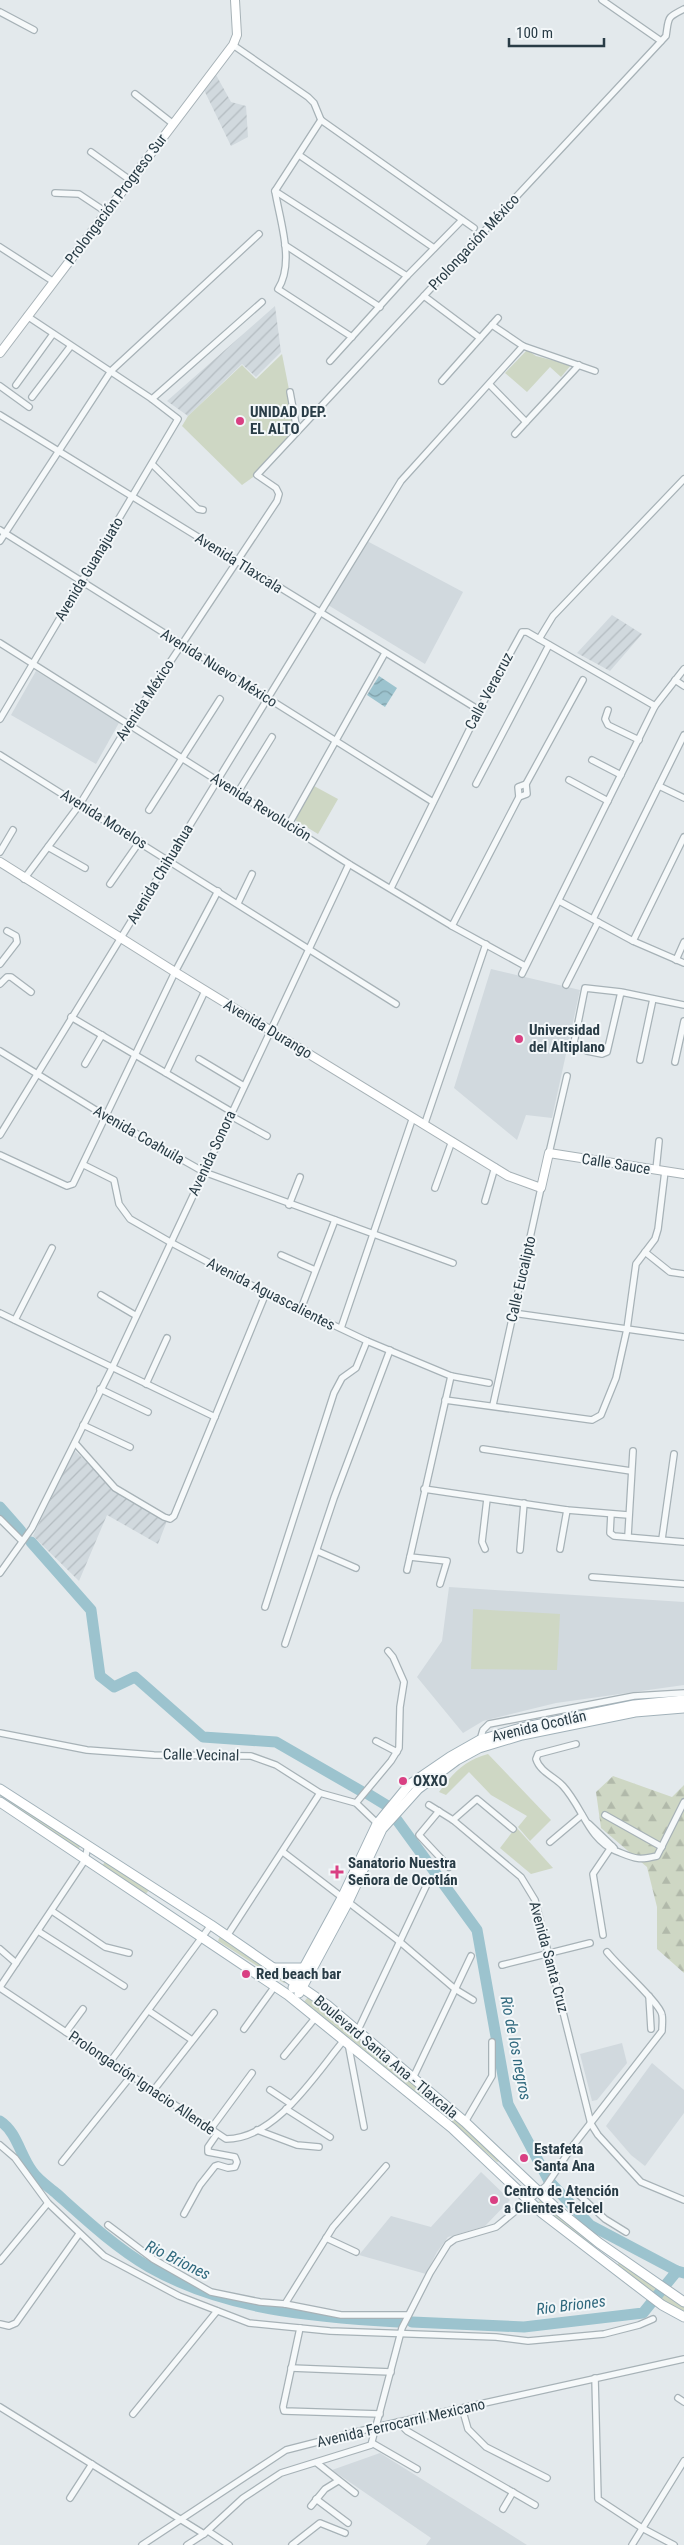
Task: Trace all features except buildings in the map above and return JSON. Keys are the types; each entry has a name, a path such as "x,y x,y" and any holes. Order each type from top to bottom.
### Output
{"main road":[{"name":"Avenida Ocotlán","path":"398,1805 409,1785 450,1757 480,1740 521,1728 634,1705 684,1700"},
{"name":"Avenida Ocotlán","path":"291,1997 308,1970 345,1900 380,1826 398,1805 457,1760 479,1748 522,1735 635,1712 684,1708"},
{"name":"Boulevard Santa Ana - Tlaxcala","path":"0,1789 227,1936 326,2005 358,2030 542,2189 558,2210 599,2243 681,2301"},
{"name":"Boulevard Santa Ana - Tlaxcala","path":"0,1802 291,1997 452,2128 542,2213 643,2291 684,2317"},
{"path":"154,1906 162,1893"},
{"path":"274,1968 308,1970 314,1989 326,2005"},
{"path":"428,2109 429,2104 434,2102 454,2114"},
{"path":"592,2252 599,2243"},
{"path":"614,2269 621,2259"}],"street":[{"path":"235,0 238,35 233,46 308,97 314,103 321,120 474,228"},
{"path":"602,0 661,41"},
{"name":"Prolongación México","path":"279,494 276,488 257,475 666,36 667,20 671,14 684,9"},
{"path":"0,12 34,30"},
{"name":"Prolongación Progreso Sur","path":"0,353 172,122 233,46"},
{"path":"134,94 172,122"},
{"path":"321,120 275,191 285,245 286,272 278,289 352,337"},
{"path":"91,152 130,180"},
{"path":"299,155 434,248"},
{"path":"275,191 407,276"},
{"path":"55,193 79,194 106,212"},
{"path":"330,361 407,276 462,220"},
{"path":"0,541 3,532 111,371 259,234"},
{"path":"285,245 380,307"},
{"path":"0,246 54,282"},
{"path":"424,296 480,338"},
{"path":"27,316 152,399 262,302"},
{"path":"442,381 498,318"},
{"path":"492,325 523,346 595,371"},
{"path":"16,385 53,334"},
{"path":"32,397 70,346"},
{"name":"Avenida Chihuahua","path":"0,1134 401,481 490,385 523,346"},
{"path":"515,434 579,365"},
{"path":"490,385 526,422"},
{"path":"0,386 29,407"},
{"path":"290,392 297,430"},
{"name":"Avenida Guanajuato","path":"0,720 178,419 152,399"},
{"name":"Avenida Tlaxcala","path":"0,415 320,614 479,710"},
{"path":"152,464 198,509 203,510"},
{"path":"539,639 553,616 684,479"},
{"name":"Avenida México","path":"24,878 80,804 181,644 277,501 279,494"},
{"name":"Avenida Nuevo México","path":"3,532 432,802"},
{"name":"Calle Veracruz","path":"391,888 432,802 519,635 527,632 655,706"},
{"name":"Avenida Revolución","path":"0,643 218,779 349,864 452,926 525,966"},
{"path":"476,784 549,645"},
{"path":"289,824 384,653"},
{"path":"522,974 655,706 684,669"},
{"path":"452,926 519,797 518,788 526,784 584,680"},
{"path":"675,680 684,686"},
{"path":"149,810 220,699"},
{"path":"608,710 606,722 639,740"},
{"path":"566,985 684,736"},
{"path":"238,792 272,737"},
{"name":"Avenida Morelos","path":"0,755 309,947 396,1004"},
{"path":"592,760 622,775"},
{"path":"569,780 608,801"},
{"path":"519,797 527,794 526,784"},
{"path":"659,786 684,798"},
{"path":"0,852 13,830"},
{"path":"633,941 684,837"},
{"path":"110,884 140,841"},
{"path":"48,847 85,868"},
{"name":"Avenida Durango","path":"0,862 205,991 508,1176 541,1188"},
{"name":"Avenida Sonora","path":"0,1573 32,1528 112,1368 349,864"},
{"path":"238,903 252,874"},
{"path":"0,1155 67,1186 77,1180 175,972 218,891"},
{"path":"559,902 633,941 684,963"},
{"path":"0,964 17,942 16,936 6,930"},
{"path":"676,960 684,942"},
{"path":"425,1124 486,944"},
{"path":"0,984 7,976 11,977 31,992"},
{"path":"621,992 607,1052 602,1054 587,1051 574,1042 585,988 621,992 684,1005"},
{"path":"166,1073 205,991"},
{"path":"640,1060 653,999"},
{"path":"71,1017 267,1136"},
{"path":"675,1062 684,1021"},
{"path":"85,1064 102,1035"},
{"name":"Avenida Coahuila","path":"0,1051 107,1117 204,1172 453,1263"},
{"path":"199,1059 244,1086"},
{"path":"549,1153 567,1076"},
{"path":"340,1328 413,1117"},
{"path":"435,1188 452,1141"},
{"path":"656,1170 659,1141"},
{"name":"Calle Sauce","path":"549,1153 684,1174"},
{"name":"Calle Eucalipto","path":"493,1405 549,1153"},
{"name":"Avenida Aguascalientes","path":"84,1165 114,1180 116,1198 130,1219 170,1242 266,1293 367,1341 451,1376 489,1383"},
{"path":"485,1200 495,1167"},
{"path":"445,1400 597,1419 616,1378 636,1264 655,1238 658,1229 665,1171"},
{"path":"290,1205 300,1177"},
{"path":"300,1309 335,1220"},
{"path":"15,1320 52,1248"},
{"path":"645,1252 670,1272 684,1274"},
{"path":"281,1256 315,1270"},
{"path":"75,1443 115,1488 170,1519 174,1516 266,1293"},
{"path":"101,1295 136,1314"},
{"path":"0,1313 215,1417"},
{"path":"513,1313 684,1337"},
{"path":"146,1384 167,1338"},
{"path":"265,1607 334,1393 342,1378 356,1368 367,1341"},
{"path":"285,1644 334,1498 390,1350"},
{"path":"407,1570 451,1376"},
{"path":"100,1389 148,1412"},
{"path":"83,1425 130,1447"},
{"path":"483,1449 631,1471"},
{"path":"628,1536 633,1451"},
{"path":"662,1539 674,1454"},
{"path":"424,1490 566,1510 628,1515"},
{"path":"485,1549 482,1542 487,1499"},
{"path":"520,1550 524,1503"},
{"path":"560,1549 566,1510"},
{"path":"611,1514 611,1534 684,1542"},
{"path":"0,1519 22,1541"},
{"path":"317,1551 356,1568"},
{"path":"410,1557 447,1561 440,1584"},
{"path":"592,1577 684,1584"},
{"path":"380,1826 356,1803 397,1752 400,1736 400,1707 404,1688 399,1670 388,1651"},
{"path":"480,1740 482,1730 490,1724 634,1696 684,1693"},
{"name":"Calle Vecinal","path":"0,1733 87,1750 154,1755 251,1756 276,1765 320,1794 356,1803"},
{"path":"376,1741 397,1752"},
{"path":"576,1744 538,1754 536,1760 538,1765 563,1787 598,1835 613,1849 629,1858 642,1860 657,1856 684,1802"},
{"path":"227,1936 320,1794"},
{"path":"453,1820 477,1799 513,1829"},
{"name":"Avenida Santa Cruz","path":"429,1805 453,1820 521,1877 535,1900 591,2124"},
{"path":"439,1811 419,1835 449,1866"},
{"path":"605,1814 662,1847"},
{"path":"550,1842 582,1815"},
{"path":"0,1987 85,1860 88,1845"},
{"path":"603,1935 593,1874 613,1849"},
{"path":"283,1852 399,1941 454,1988 473,2000"},
{"path":"358,2030 428,1882"},
{"path":"52,1910 105,1947 129,1953"},
{"path":"110,2062 210,1925"},
{"path":"38,1931 124,1986"},
{"path":"502,1966 590,1943"},
{"path":"0,1949 16,1963"},
{"path":"187,2545 206,2532 243,2498 281,2473 371,2445 401,2333 408,2315 448,2244 455,2239 496,2227 542,2189 662,2031 662,2015 657,2003 608,1952"},
{"path":"413,2078 454,1988 471,1956"},
{"path":"244,2029 275,1986"},
{"name":"Prolongación Ignacio Allende","path":"0,1987 226,2139 233,2139 272,2123 346,2041"},
{"path":"649,1996 651,2029"},
{"path":"66,2032 83,2009"},
{"path":"149,2011 192,2040"},
{"path":"153,2091 214,2013"},
{"path":"284,2056 316,2017"},
{"path":"346,2041 364,2127"},
{"path":"465,2122 492,2076 492,2042"},
{"path":"210,2130 252,2072"},
{"path":"62,2162 131,2076"},
{"path":"270,2090 291,2104"},
{"path":"286,2109 330,2137"},
{"path":"591,2124 598,2135 641,2182 684,2200"},
{"path":"256,2130 297,2145 319,2146"},
{"path":"184,2214 200,2185 215,2166 228,2168 235,2166 237,2162 235,2157 208,2152 208,2147 217,2134"},
{"path":"0,2145 15,2158 48,2202 79,2234 104,2256 179,2296 249,2323 300,2328 496,2337 528,2342 604,2334 639,2325 653,2319"},
{"path":"285,2304 333,2227 386,2166"},
{"path":"578,2194 605,2219 626,2232"},
{"path":"0,2262 48,2202"},
{"path":"108,2226 153,2259 211,2292 341,2315 408,2315"},
{"path":"0,2324 9,2326 16,2323 79,2234"},
{"path":"326,2238 356,2252"},
{"path":"133,2414 217,2311"},
{"path":"300,2328 283,2407 284,2411 380,2414"},
{"name":"Avenida Ferrocarril Mexicano","path":"142,2545 286,2450 376,2427 684,2359"},
{"path":"291,2368 390,2372"},
{"path":"595,2378 598,2499 642,2528 674,2545"},
{"path":"678,2398 684,2402"},
{"path":"0,2407 182,2520 229,2545"},
{"path":"462,2408 468,2429 486,2448 547,2478"},
{"path":"398,2422 407,2432 536,2505"},
{"path":"372,2443 417,2469"},
{"path":"632,2545 684,2461"},
{"path":"316,2463 355,2493"},
{"path":"70,2498 92,2464"},
{"path":"311,2506 316,2499 338,2481"},
{"path":"503,2509 512,2492"},
{"path":"316,2499 348,2523"},
{"path":"292,2545 320,2523 345,2533"}],"shaded area":[{"path":"215,73 231,102 246,106 248,137 231,146 204,90"},
{"path":"275,306 281,352 256,377 242,364 188,416 167,401"},
{"path":"367,541 463,592 425,664 328,605"},
{"path":"612,615 642,634 610,671 577,653"},
{"path":"36,671 120,721 96,764 11,715"},
{"name":"Universidad del Altiplano","path":"491,969 580,990 552,1118 526,1115 517,1140 454,1088"},
{"path":"74,1450 117,1491 167,1521 158,1544 107,1515 79,1581 33,1536"},
{"path":"449,1587 684,1602 684,1685 556,1703 483,1721 463,1733 417,1677 442,1641"},
{"path":"622,2043 627,2063 597,2100 592,2101 580,2054"},
{"path":"652,2063 684,2090 684,2113 645,2166 631,2155 606,2126"},
{"path":"481,2172 510,2200 485,2226 448,2237 437,2252 426,2274 359,2255 391,2216 431,2227"},
{"path":"380,2453 527,2545 426,2545 431,2538 332,2470"}],"green space":[{"path":"527,350 536,356 571,365 561,377 550,367 527,392 505,373"},
{"name":"UNIDAD DEP. EL ALTO","path":"282,354 297,430 256,475 242,485 182,426 188,416 242,365 256,379"},
{"path":"314,786 338,799 318,834 295,820"},
{"path":"473,1609 560,1614 557,1670 471,1669"},
{"path":"488,1754 551,1820 530,1841 518,1827 527,1816 491,1795 469,1772 446,1795 439,1792 460,1768"},
{"path":"613,1776 672,1797 684,1785 684,1973 657,1949 657,1907 647,1867 601,1828 596,1792"},
{"path":"0,1792 81,1845 78,1850 0,1796"},
{"path":"516,1827 553,1868 531,1874 500,1848"},
{"path":"105,1861 149,1890 145,1895 102,1867"},
{"path":"220,1936 288,1983 284,1983 218,1941"},
{"path":"308,1997 430,2096 421,2098 352,2040 303,2003"},
{"path":"438,2110 452,2115 502,2160 497,2162"},
{"path":"541,2199 557,2215 593,2244 592,2248 538,2203"},
{"path":"621,2259 684,2304 684,2315 615,2269"}],"water":[{"path":"379,676 397,688 385,707 367,695"}],"waterway":[{"name":"Rio de los negros","path":"0,1507 21,1531"},
{"name":"Rio de los negros","path":"31,1542 91,1610 100,1676 114,1687 135,1677 203,1737 276,1742 361,1791"},
{"name":"Rio de los negros","path":"368,1794 386,1805 477,1930 508,2104 549,2181 590,2225 677,2271"},
{"name":"Rio Briones","path":"0,2121 14,2137 28,2165 37,2177 113,2242 136,2259 178,2282 208,2293 270,2309 302,2314 398,2322"},
{"name":"Rio Briones","path":"412,2322 524,2327 643,2313 677,2271 684,2273"}],"place":[{"name":"UNIDAD DEP. EL ALTO","path":"240,421"},
{"name":"Universidad del Altiplano","path":"519,1039"},
{"name":"OXXO","path":"403,1781"},
{"name":"Sanatorio Nuestra Señora de Ocotlán","path":"337,1872"},
{"name":"Red beach bar","path":"246,1974"},
{"name":"Estafeta Santa Ana","path":"524,2158"},
{"name":"Centro de Atención a Clientes Telcel","path":"494,2200"}]}
